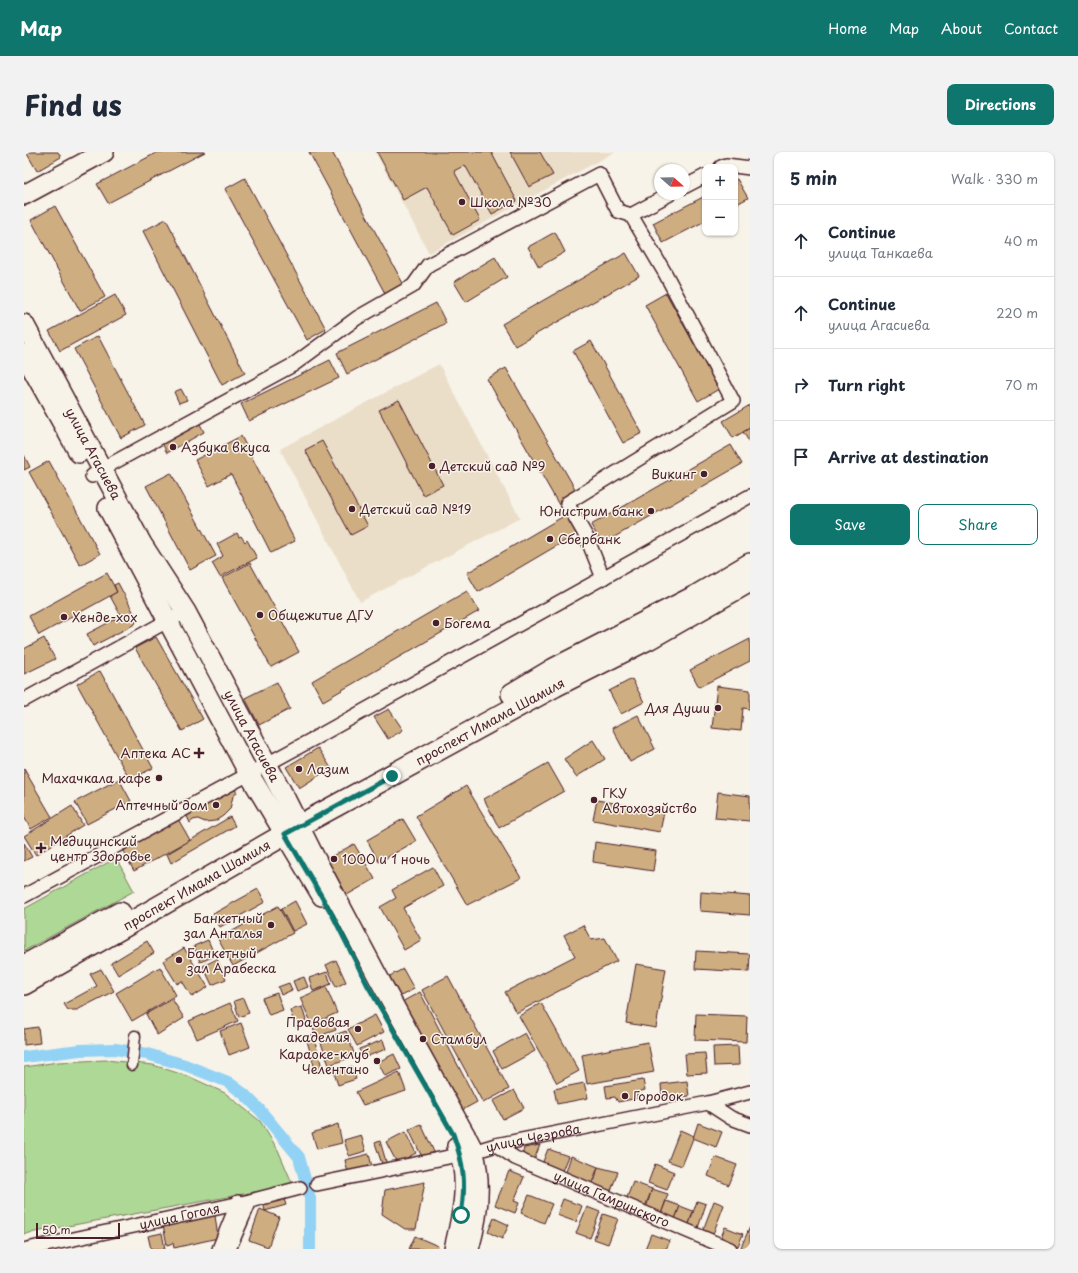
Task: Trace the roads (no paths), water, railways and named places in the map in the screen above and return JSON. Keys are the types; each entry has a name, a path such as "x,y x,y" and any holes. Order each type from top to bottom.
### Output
{"main road":[{"path":"24,196 104,152"},
{"name":"улица Агасиева","path":"24,324 169,620 249,774 290,825"},
{"name":"улица Агасиева","path":"24,354 186,612 267,763 290,825 367,984 453,1134 467,1153"},
{"name":"проспект Имама Шамиля","path":"24,984 412,751 452,730 554,669 696,596 750,564"},
{"name":"проспект Имама Шамиля","path":"24,966 555,686 648,639 750,581"},
{"path":"454,1249 464,1200 463,1170 467,1153"},
{"path":"467,1153 478,1185 478,1202 473,1235 469,1249"}],"street":[{"path":"738,166 750,168"},
{"path":"97,472 293,365 357,318 413,286 428,265 599,174 618,211 631,215 665,273 733,400 567,504 587,538 603,578"},
{"path":"690,184 702,178"},
{"path":"631,215 659,200"},
{"path":"24,896 315,738 750,496"},
{"path":"24,700 186,612"},
{"path":"132,1065 135,1036"},
{"name":"улица Чеэрова","path":"316,1184 467,1153 496,1145 708,1103 750,1092"},
{"path":"708,1103 731,1118 750,1125"},
{"name":"улица Гамринского","path":"496,1145 515,1158 730,1249"},
{"name":"улица Гоголя","path":"27,1249 300,1188"},
{"path":"218,1249 244,1201"},
{"path":"229,1249 244,1201"}],"waterway":[{"path":"24,1057 80,1050 115,1049 147,1054 185,1065 228,1082 244,1094 260,1110 299,1157 310,1198 310,1249"}],"place":[{"name":"Школа №30","path":"462,202"},
{"name":"Азбука вкуса","path":"173,447"},
{"name":"Детский сад №9","path":"432,466"},
{"name":"Викинг","path":"704,474"},
{"name":"Детский сад №19","path":"352,509"},
{"name":"Юнистрим банк","path":"651,511"},
{"name":"Сбербанк","path":"550,539"},
{"name":"Общежитие ДГУ","path":"260,615"},
{"name":"Хенде-хох","path":"64,617"},
{"name":"Богема","path":"436,623"},
{"name":"Для Души","path":"718,708"},
{"name":"Аптека АС","path":"199,753"},
{"name":"Лазим","path":"299,769"},
{"name":"Махачкала кафе","path":"159,778"},
{"name":"ГКУ Автохозяйство","path":"594,800"},
{"name":"Аптечный дом","path":"216,805"},
{"name":"Медицинский центр Здоровье","path":"41,848"},
{"name":"1000 и 1 ночь","path":"334,859"},
{"name":"Банкетный зал Анталья","path":"271,925"},
{"name":"Банкетный зал Арабеска","path":"179,960"},
{"name":"Правовая академия","path":"358,1029"},
{"name":"Стамбул","path":"423,1039"},
{"name":"Караоке-клуб Челентано","path":"377,1061"},
{"name":"Городок","path":"625,1096"}]}
